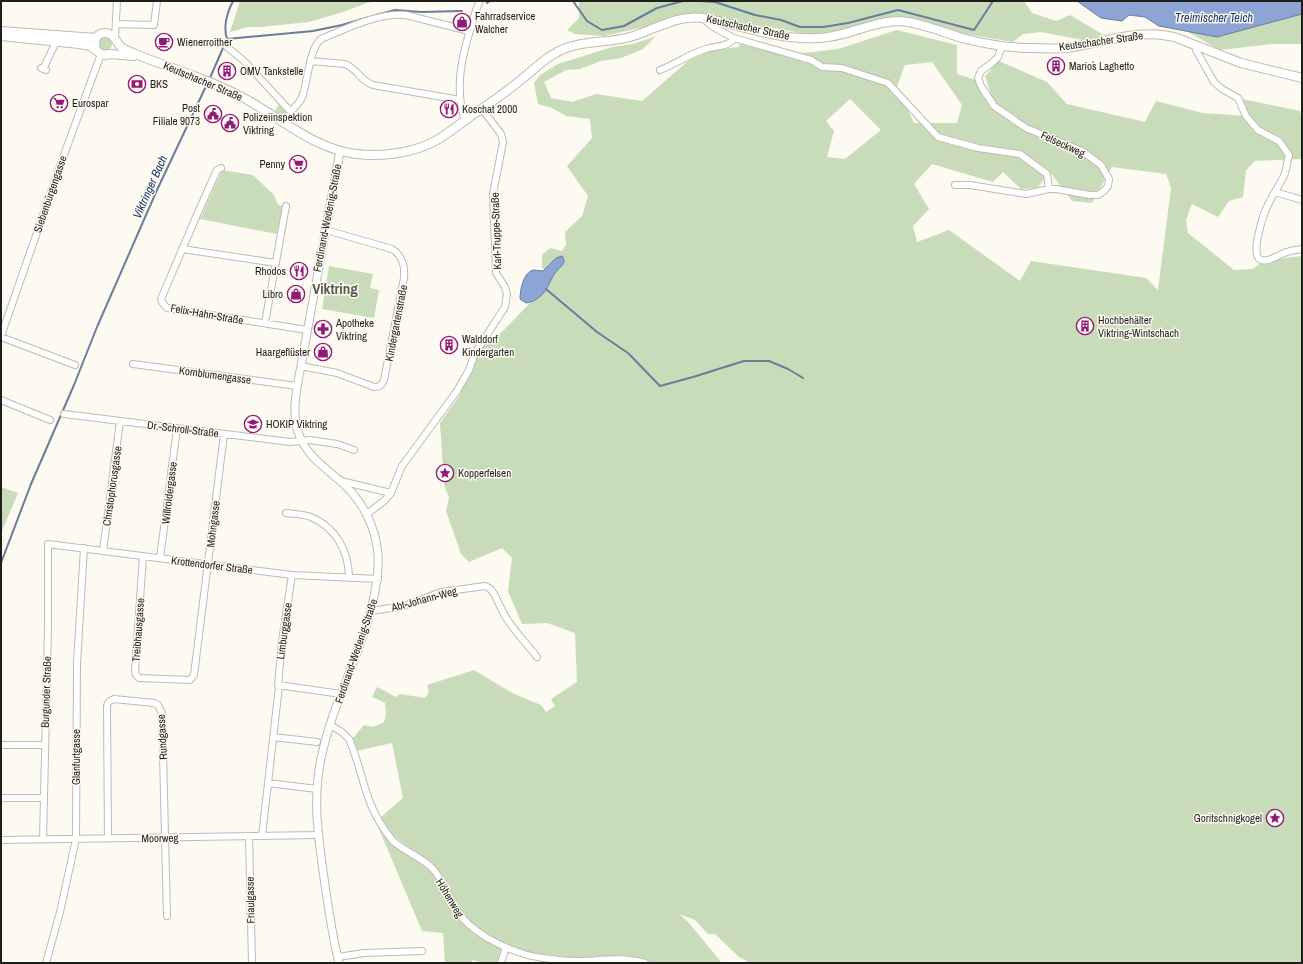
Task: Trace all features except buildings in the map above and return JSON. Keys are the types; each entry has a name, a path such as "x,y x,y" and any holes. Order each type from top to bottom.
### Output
{"main road":[{"name":"Keutschacher Straße","path":"113,38 123,49 216,85 263,109 312,139 340,151 367,155 386,155 406,151 419,148 437,140 499,97 551,55 565,48 614,41 630,37 670,22 691,18 702,18 792,37 817,38 837,36 884,22 901,21 1002,46 1030,48 1065,48 1128,36 1156,34 1172,36 1241,63 1302,78"},
{"path":"1,31 96,38 100,35 113,38 115,49 110,54"},
{"name":"Keutschacher Straße","path":"1,36 90,46 106,55 110,54 142,57"},
{"path":"96,38 95,44 99,52"}],"street":[{"path":"113,38 116,24 117,1"},
{"path":"116,24 154,25 157,1"},
{"path":"465,120 460,100 460,72 469,32 478,4"},
{"path":"287,124 291,112 302,98 307,82 310,61 317,44 321,39 378,17 396,14 406,15 469,32"},
{"path":"702,18 713,27 734,38 811,60 822,67 842,68 888,83 938,137 978,148 1020,154 1047,174 1049,189"},
{"path":"660,70 673,65 694,53 728,44 732,42 734,38"},
{"path":"44,67 56,42"},
{"name":"Felseckweg","path":"955,185 970,185 1026,194 1056,189 1090,195 1098,195 1108,186 1109,179 1101,165 1082,151 1026,128 994,106 981,86 978,78 981,70 992,64 998,57 1002,46"},
{"path":"227,47 244,61 291,112"},
{"path":"1198,47 1196,50 1214,82 1222,89 1238,98 1246,116 1258,130 1279,141 1289,155 1285,173 1268,203 1261,225 1256,252 1257,257 1263,261 1270,260 1286,252 1302,249"},
{"name":"Siebenbürgengasse","path":"75,365 1,336 99,52"},
{"path":"310,61 349,65 365,82 373,85 460,100"},
{"name":"Karl-Truppe-Straße","path":"367,514 384,501 391,493 402,466 457,391 475,353 506,307 507,294 505,287 496,273 493,194 503,142 501,134 482,109"},
{"name":"Ferdinand-Wedenig-Straße","path":"338,960 330,920 318,835 316,802 317,789 322,753 330,725 371,611 378,579 377,544 367,514 353,493 308,452 301,441 296,420 295,401 340,151"},
{"name":"Felix-Hahn-Straße","path":"221,168 218,170 161,298 164,305 167,308 307,330"},
{"path":"1275,192 1302,200"},
{"path":"265,323 286,206"},
{"name":"Kindergartenstraße","path":"301,366 337,373 374,387 379,387 382,385 404,278 404,264 397,252 392,249 326,230"},
{"path":"182,249 276,264"},
{"name":"Kornblumengasse","path":"133,364 297,386"},
{"path":"1,400 50,420"},
{"name":"Dr.-Schroll-Straße","path":"64,414 290,442 310,440 337,444 354,450"},
{"name":"Christophorusgasse","path":"103,551 120,421"},
{"name":"Willroidergasse","path":"160,558 177,428"},
{"name":"Mohngasse","path":"187,681 194,675 224,434"},
{"path":"341,481 391,493"},
{"path":"286,513 310,517 326,526 338,538 346,555 349,576"},
{"name":"Krottendorfer Straße","path":"48,544 208,565 292,574 349,576 378,579"},
{"name":"Burgunder Straße","path":"43,840 48,621 48,544"},
{"name":"Glanfurtgasse","path":"46,963 60,912 76,839 77,663 84,548"},
{"name":"Treibhausgasse","path":"142,556 135,671 136,675 139,678 187,681"},
{"name":"Limburggasse","path":"262,836 279,686 277,683 292,574"},
{"name":"Abt-Johann-Weg","path":"371,611 404,606 441,592 485,586 488,587 495,595 507,620 537,657"},
{"path":"279,686 341,694"},
{"name":"Rundgasse","path":"108,839 107,706 110,700 154,703 161,709 165,837"},
{"name":"Höhenweg","path":"330,725 342,732 349,739 368,798 387,834 394,841 433,869 445,887 456,910 469,926 506,947 537,957 575,961 623,959 644,963"},
{"path":"273,737 316,742"},
{"path":"1,745 45,745"},
{"path":"268,783 317,789"},
{"path":"1,798 44,798"},
{"name":"Moorweg","path":"1,840 318,835"},
{"name":"Friaulgasse","path":"249,836 252,963"},
{"path":"165,837 167,916"},
{"path":"501,963 506,947"},
{"path":"338,960 364,953 422,951"}],"green space":[{"path":"240,1 376,1 309,22 248,27 230,32"},
{"path":"579,1 1024,1 1032,13 1056,21 1070,15 1104,35 1083,40 1041,32 1023,34 1013,42 966,34 903,18 834,33 806,34 775,28 759,27 702,14 604,36 575,34 567,30 579,18"},
{"path":"1302,14 1302,44 1272,44 1220,50 1186,31 1217,37"},
{"path":"897,30 957,45 957,74 976,80 994,105 985,76 999,61 1047,82 1067,104 1145,122 1156,101 1203,113 1246,116 1238,98 1300,111 1302,120 1302,159 1255,161 1246,170 1243,197 1229,201 1218,217 1192,204 1186,220 1188,233 1234,270 1253,269 1263,261 1302,256 1302,963 751,963 739,957 715,934 708,934 695,920 679,914 689,923 722,963 652,963 638,958 622,955 573,958 528,952 505,944 486,934 470,923 461,911 444,879 435,867 391,834 381,817 403,798 392,743 356,751 353,738 364,725 373,727 384,722 386,714 385,703 372,697 377,687 396,697 400,694 425,698 429,692 427,685 474,670 512,693 541,705 546,712 555,706 551,699 577,682 575,633 547,623 522,624 508,591 512,558 502,548 469,562 461,554 446,511 449,498 444,484 440,423 459,396 484,343 496,338 531,302 538,298 549,276 542,267 542,255 550,248 562,251 566,245 565,232 582,216 588,196 567,166 592,138 590,119 566,116 552,108 538,104 534,83 540,75 558,64 612,47 633,44 656,36 643,49 621,58 601,61 580,69 566,70 544,82 551,98 572,102 596,94 642,101 688,61 710,51 738,47 741,42 750,45 804,53 838,49","holes":["932,62 962,105 957,123 914,123 897,86 905,65","850,99 881,130 845,159 827,157 834,131 826,121","932,164 993,182 1003,172 1021,189 1037,188 1050,172 1072,201 1092,203 1112,167 1166,174 1171,188 1158,290 1146,278 1031,261 1020,281 949,230 917,242 913,226 929,209 914,184"]},
{"path":"105,37 110,39 112,44 110,49 105,51 100,49 98,44 100,39"},
{"path":"279,104 288,112 286,116 283,116 275,111"},
{"path":"222,170 253,175 274,195 278,205 284,206 277,234 200,219"},
{"path":"329,266 373,274 370,288 379,290 374,318 322,309"},
{"path":"1,487 18,493 1,533"},
{"path":"374,817 388,838 435,875 456,915 466,926 481,937 499,947 501,951 498,963 483,963 472,960 471,963 445,963 443,933 422,931"}],"water":[{"name":"Treimischer Teich","path":"1077,1 1302,1 1302,14 1217,37 1159,26 1145,17 1129,15 1122,21 1101,18"},
{"path":"562,256 564,261 562,265 554,274 543,294 537,299 526,303 520,299 521,287 524,278 533,270 543,271 556,258"}],"waterway":[{"path":"227,39 225,30 226,20 233,1"},
{"name":"Viktringer Bach","path":"573,1 587,21 602,30 624,26 657,8 683,1"},
{"name":"Viktringer Bach","path":"700,1 715,2 755,15 781,20 800,27 823,27 848,23 898,10 974,30 993,1"},
{"name":"Viktringer Bach","path":"376,15 395,10 421,12 462,11"},
{"name":"Viktringer Bach","path":"209,80 227,39 313,31 342,25 369,17"},
{"name":"Viktringer Bach","path":"1,563 31,484 74,385 97,327 157,190 207,84"},
{"path":"546,289 597,332 628,353 660,386 744,361 769,361 788,369 803,378"}],"place":[{"name":"Fahrradservice Walcher","path":"462,22"},
{"name":"Wienerroither","path":"164,42"},
{"name":"Mario´s Laghetto","path":"1056,66"},
{"name":"OMV Tankstelle","path":"227,71"},
{"name":"BKS","path":"137,84"},
{"name":"Eurospar","path":"59,103"},
{"name":"Koschat 2000","path":"449,109"},
{"name":"Post Filiale 9073","path":"213,114"},
{"name":"Polizeiinspektion Viktring","path":"230,123"},
{"name":"Penny","path":"298,164"},
{"name":"Rhodos","path":"299,271"},
{"name":"Libro","path":"296,294"},
{"name":"Hochbehälter Viktring-Wintschach","path":"1085,326"},
{"name":"Apotheke Viktring","path":"323,329"},
{"name":"Walddorf Kindergarten","path":"449,345"},
{"name":"Haargeflüster","path":"323,352"},
{"name":"HOKIP Viktring","path":"253,424"},
{"name":"Kopperfelsen","path":"445,473"},
{"name":"Goritschnigkogel","path":"1275,818"}],"district":[{"name":"Viktring","path":"335,288"}]}
